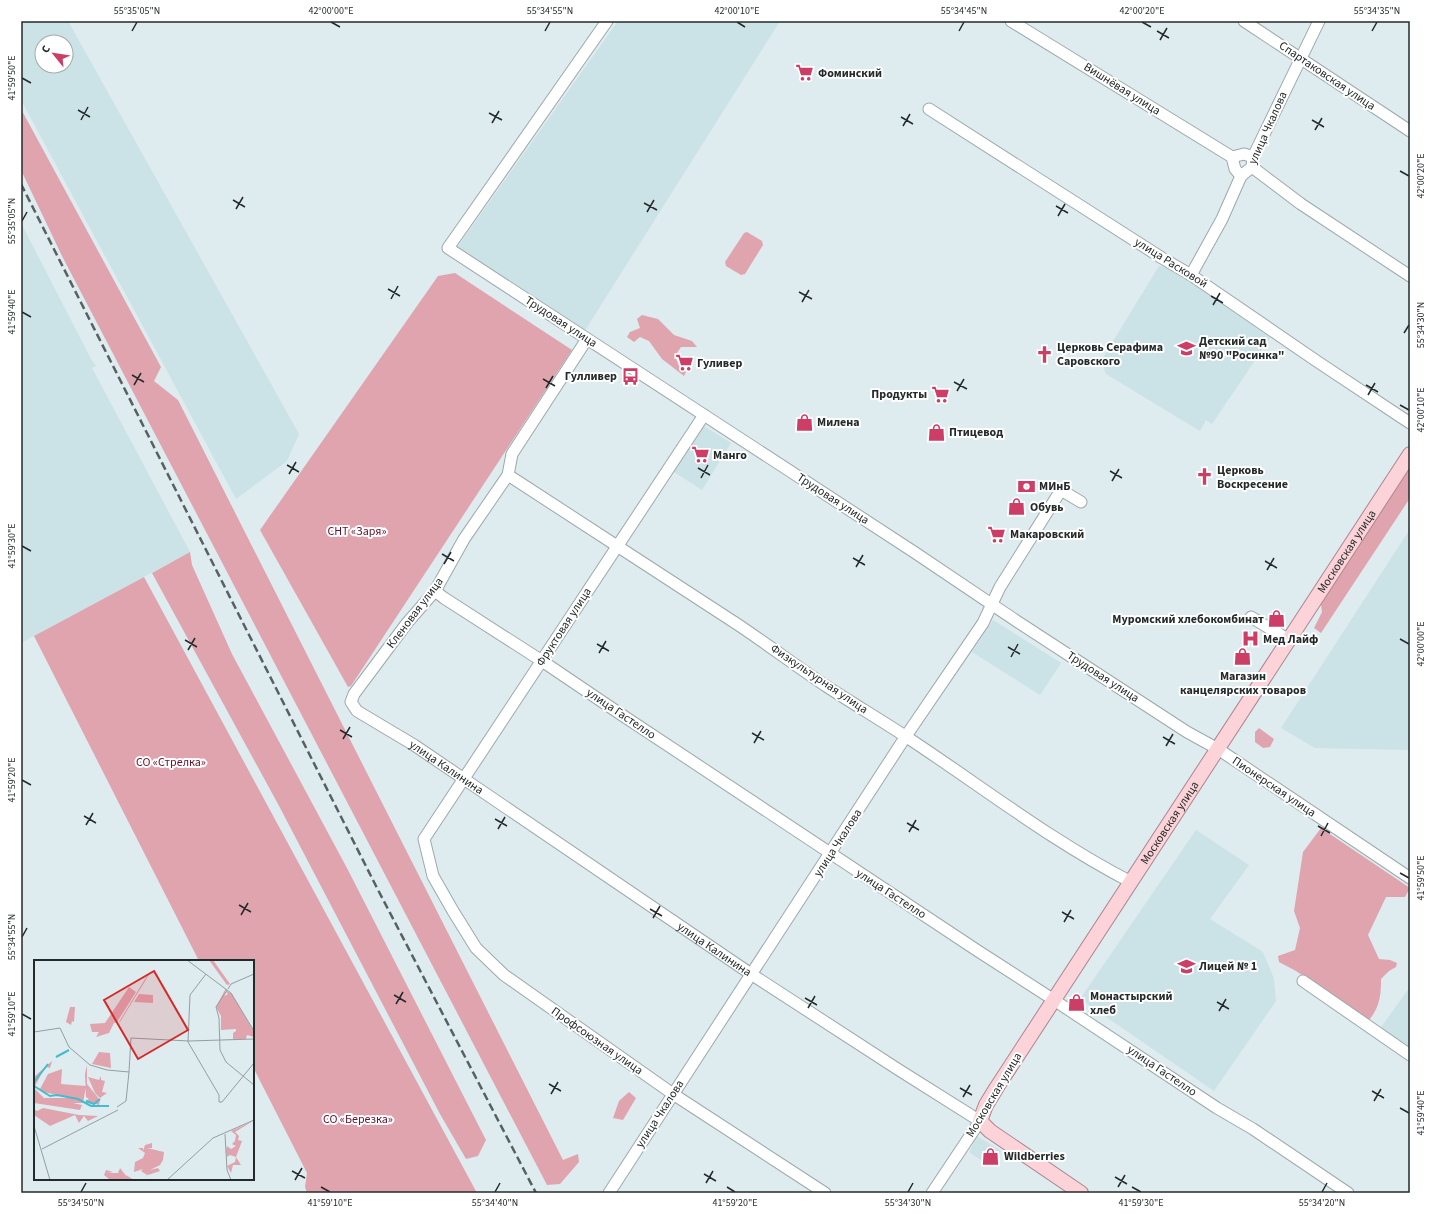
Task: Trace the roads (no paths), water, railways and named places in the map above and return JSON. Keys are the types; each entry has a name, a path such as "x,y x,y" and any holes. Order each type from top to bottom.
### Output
{"main road":[{"name":"Московская улица","path":"980,1121 986,1105 997,1087 1410,454"},
{"name":"улица Калинина","path":"980,1121 1003,1141 1080,1193"}],"street":[{"name":"Трудовая улица","path":"607,21 448,248 1187,732 1218,749"},
{"name":"Вишнёвая улица","path":"1011,21 1232,157"},
{"name":"Спартаковская улица","path":"1244,21 1410,131"},
{"name":"улица Чкалова","path":"1191,275 1222,219 1241,176 1253,162 1319,21"},
{"name":"улица Расковой","path":"930,109 1162,258 1191,275 1410,423"},
{"path":"1241,176 1235,169 1232,157 1244,154 1301,204 1410,276"},
{"name":"Кленовая улица","path":"351,702 354,694 407,623 435,591 464,539 508,475 512,454 587,339"},
{"name":"Фруктовая улица","path":"424,839 704,415"},
{"name":"Физкультурная улица","path":"508,475 776,650 825,686 906,736 977,786 1054,837 1106,869 1131,882"},
{"name":"улица Чкалова","path":"609,1193 831,854 906,736 982,623 1000,587 1061,490 1081,502"},
{"name":"улица Гастелло","path":"435,591 972,947 1217,1108 1279,1146 1348,1193"},
{"path":"1251,617 1288,640"},
{"name":"улица Калинина","path":"351,702 357,711 414,745 464,778 751,974 980,1121"},
{"name":"Пионерская улица","path":"1218,749 1410,878"},
{"name":"Профсоюзная улица","path":"424,839 433,876 476,948 504,975 673,1094 825,1193"},
{"path":"1303,981 1410,1055"},
{"name":"Московская улица","path":"932,1193 980,1121"}],"railway":[{"path":"21,184 376,886 536,1193"}],"place":[{"name":"Фоминский","path":"805,73"},
{"name":"Детский сад №90 \"Росинка\"","path":"1186,348"},
{"name":"Церковь Серафима Саровского","path":"1044,354"},
{"name":"Гуливер","path":"684,363"},
{"name":"Гулливер","path":"630,376"},
{"name":"Продукты","path":"940,394"},
{"name":"Милена","path":"804,422"},
{"name":"Птицевод","path":"936,432"},
{"name":"Манго","path":"700,455"},
{"name":"Церковь Воскресение","path":"1204,477"},
{"name":"МИнБ","path":"1026,486"},
{"name":"Обувь","path":"1017,507"},
{"name":"Макаровский","path":"997,534"},
{"name":"Муромский хлебокомбинат","path":"1277,619"},
{"name":"Мед Лайф","path":"1250,639"},
{"name":"Магазин канцелярских товаров","path":"1243,657"},
{"name":"Лицей № 1","path":"1186,966"},
{"name":"Монастырский хлеб","path":"1077,1003"},
{"name":"Wildberries","path":"991,1156"}],"park label":[{"name":"СНТ «Заря»","path":"357,531"},
{"name":"СО «Стрелка»","path":"171,762"},
{"name":"СО «Березка»","path":"358,1119"}]}
